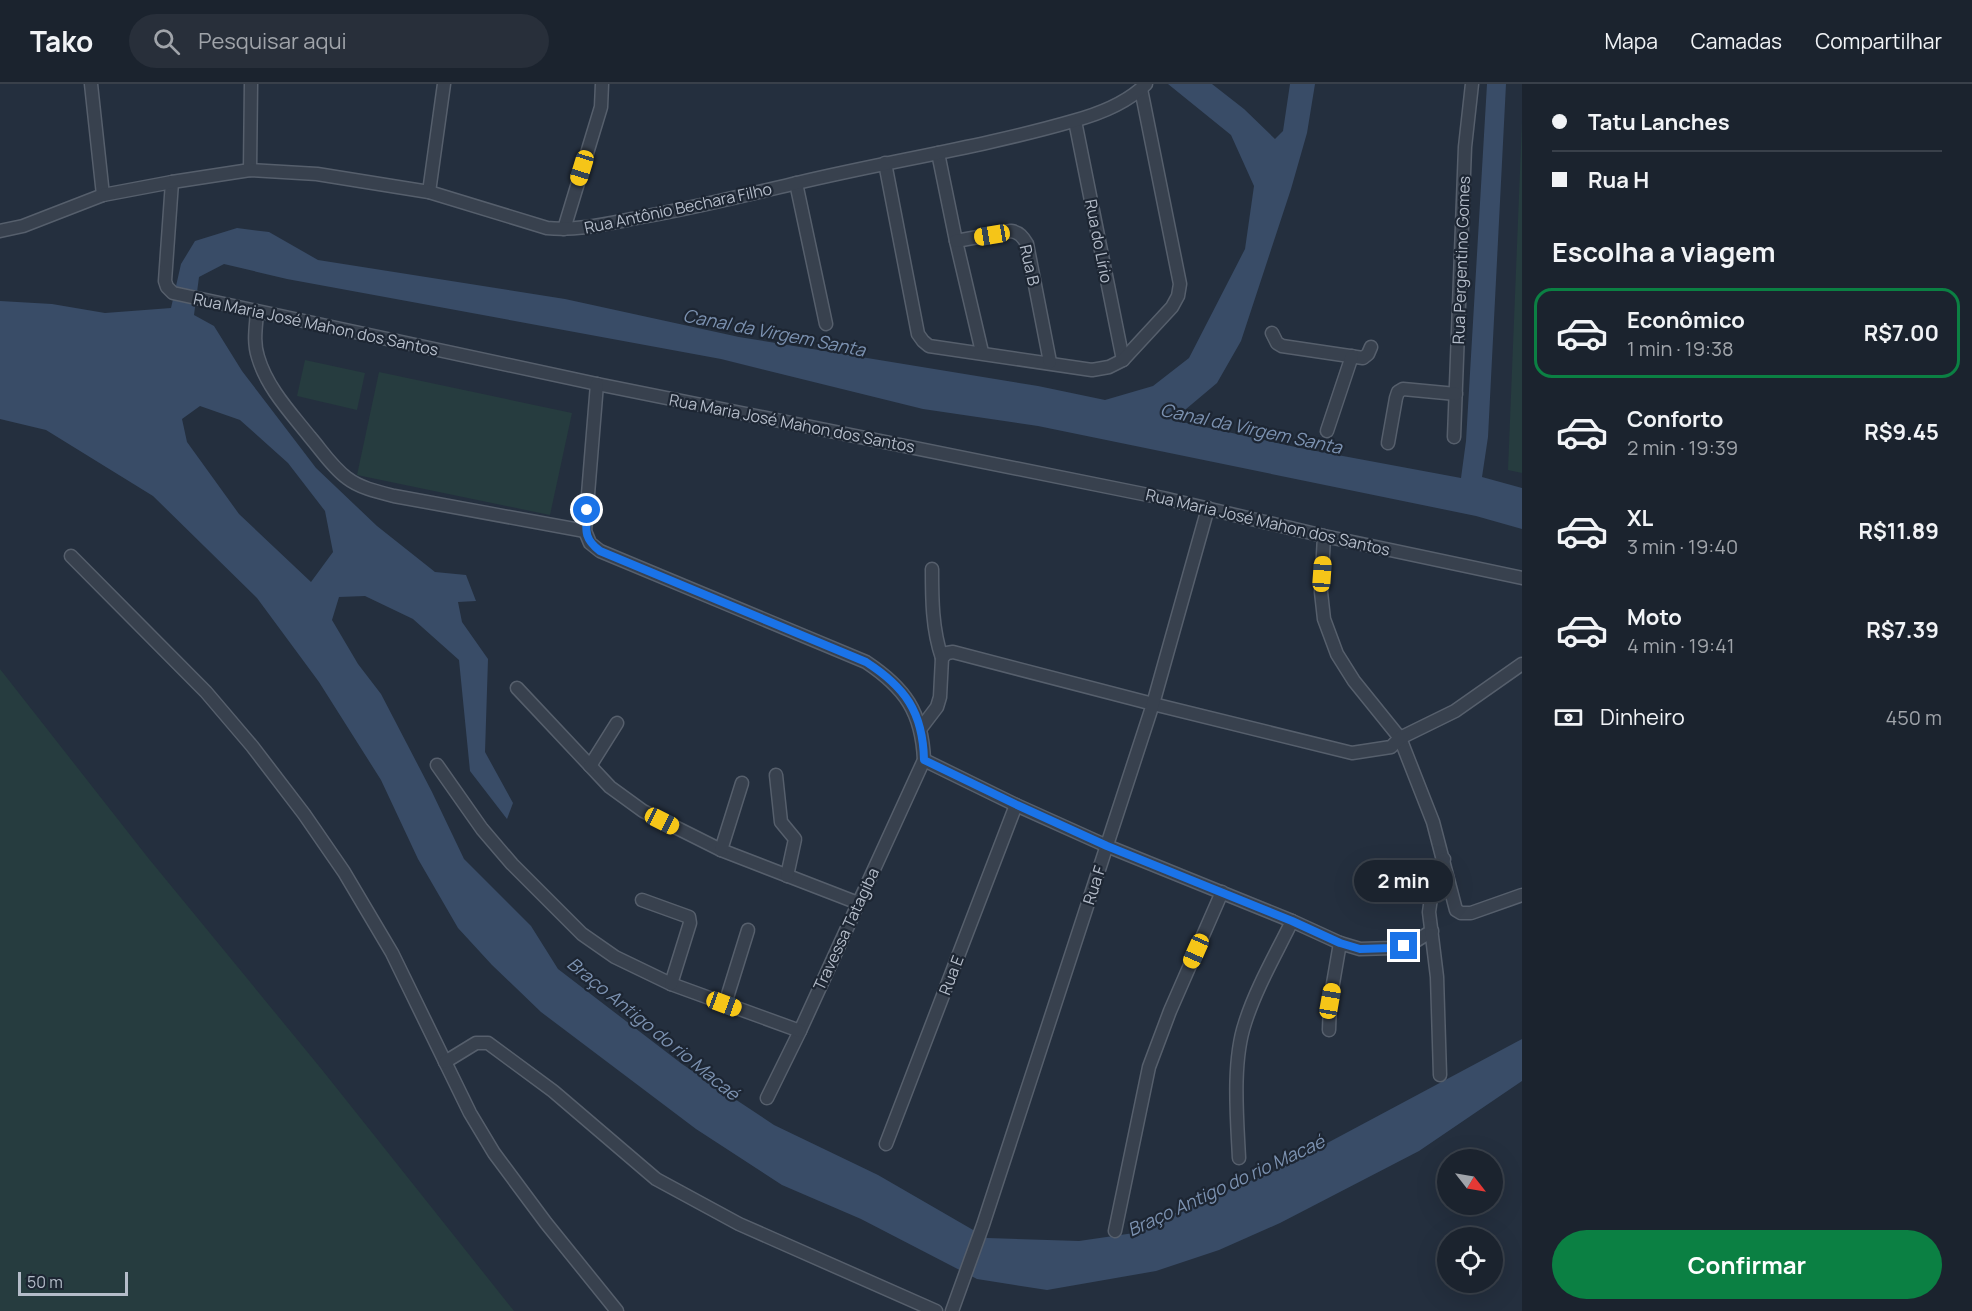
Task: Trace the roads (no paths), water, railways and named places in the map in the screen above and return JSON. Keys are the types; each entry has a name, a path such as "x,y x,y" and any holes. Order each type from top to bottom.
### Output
{"street":[{"path":"91,84 102,195"},
{"path":"250,170 251,84"},
{"path":"429,192 444,84"},
{"path":"564,229 601,107 602,84"},
{"name":"Rua Pergentino Gomes","path":"1454,437 1465,147 1472,84"},
{"path":"885,163 918,334 923,341 929,346 1092,370 1109,367 1123,360 1172,307 1178,296 1180,284 1143,86"},
{"name":"Rua Antônio Bechara Filho","path":"0,231 23,226 102,195 250,170 316,174 429,192 547,228 585,228 706,206 796,183 1075,121 1117,105 1143,86"},
{"name":"Rua do Lírio","path":"1075,121 1123,360"},
{"path":"938,153 982,352"},
{"name":"Rua Maria José Mahon dos Santos","path":"172,182 165,281 173,293 597,384 1208,508 1324,536 1522,578"},
{"path":"796,183 826,324"},
{"name":"Rua B","path":"956,241 1011,231 1017,232 1024,238 1028,244 1050,362"},
{"path":"257,312 255,338 262,371 285,405 332,464 348,479 367,489 394,496 585,531"},
{"path":"1272,333 1277,343 1282,346 1363,358 1371,347"},
{"path":"1327,431 1352,356"},
{"path":"597,384 585,531 590,543 600,551 866,662 887,675 901,690 912,708 921,728 924,760 1017,805 1107,846 1292,921 1340,943 1360,949 1392,948 1414,942 1432,932"},
{"path":"1388,443 1398,392 1403,389 1456,394"},
{"name":"Rua F","path":"952,1311 983,1225 1153,704 1208,508"},
{"path":"1324,536 1321,592 1324,619 1337,654 1354,681 1400,738 1426,801 1456,910 1461,913 1471,913 1522,895"},
{"path":"71,556 206,692 252,746 304,814 344,872 392,953 470,1113 494,1153 546,1223 617,1311"},
{"path":"921,728 937,707 940,697 942,658 938,645 932,598 932,568"},
{"path":"942,658 947,653 953,652 1352,753 1391,747 1400,738 1455,711 1522,664"},
{"path":"517,688 610,787 643,811 721,850 858,903"},
{"path":"590,766 617,723"},
{"name":"Travessa Tatagiba","path":"767,1098 924,760"},
{"path":"436,765 482,829 512,864 582,934 615,957 671,984 800,1031"},
{"path":"776,775 781,822 795,839 787,876"},
{"path":"721,850 742,783"},
{"name":"Rua E","path":"886,1144 1017,805"},
{"path":"1440,1074 1437,977 1429,912 1433,884 1444,860"},
{"path":"1115,1231 1149,1068 1170,1011 1222,892"},
{"path":"642,900 689,917 690,923 671,984"},
{"path":"1239,1158 1237,1070 1244,1024 1292,921"},
{"path":"724,1004 748,930"},
{"path":"1329,1030 1330,1001 1340,943"},
{"path":"445,1062 476,1043 488,1043 553,1091 656,1179 738,1224 936,1311"}],"water":[{"path":"1168,84 1212,84 1244,109 1275,139 1283,131 1290,84 1315,84 1307,133 1291,189 1241,341 1217,383 1173,420 1300,448 1461,478 1466,441 1487,84 1506,84 1488,437 1482,477 1522,488 1522,529 1476,516 1038,426 923,409 721,359 287,279 224,264 199,277 194,315 214,326 242,371 316,468 377,526 435,572 466,575 476,601 458,602 462,622 488,659 485,752 513,803 507,819 470,771 459,660 413,619 365,596 339,597 332,620 358,664 381,694 464,859 531,926 558,969 682,1064 774,1125 878,1175 987,1238 1079,1241 1134,1233 1202,1200 1273,1172 1522,1039 1522,1081 1419,1151 1280,1223 1219,1250 1156,1271 1047,1290 977,1279 861,1219 782,1185 696,1129 541,1012 492,965 458,928 418,859 381,780 319,682 257,598 153,496 46,430 0,419 0,301 52,304 105,313 171,308 181,264 195,241 237,228 269,232 318,260 565,299 739,337 1038,386 1105,400 1153,386 1189,358 1245,249 1254,186 1231,135","holes":["200,406 240,420 288,463 325,511 333,552 311,582 239,514 187,442 182,419"]}],"water label":[{"name":"Canal da Virgem Santa","path":"774,333"},
{"name":"Canal da Virgem Santa","path":"1251,429"},
{"name":"Braço Antigo do rio Macaé","path":"653,1029"},
{"name":"Braço Antigo do rio Macaé","path":"1226,1186"}]}
